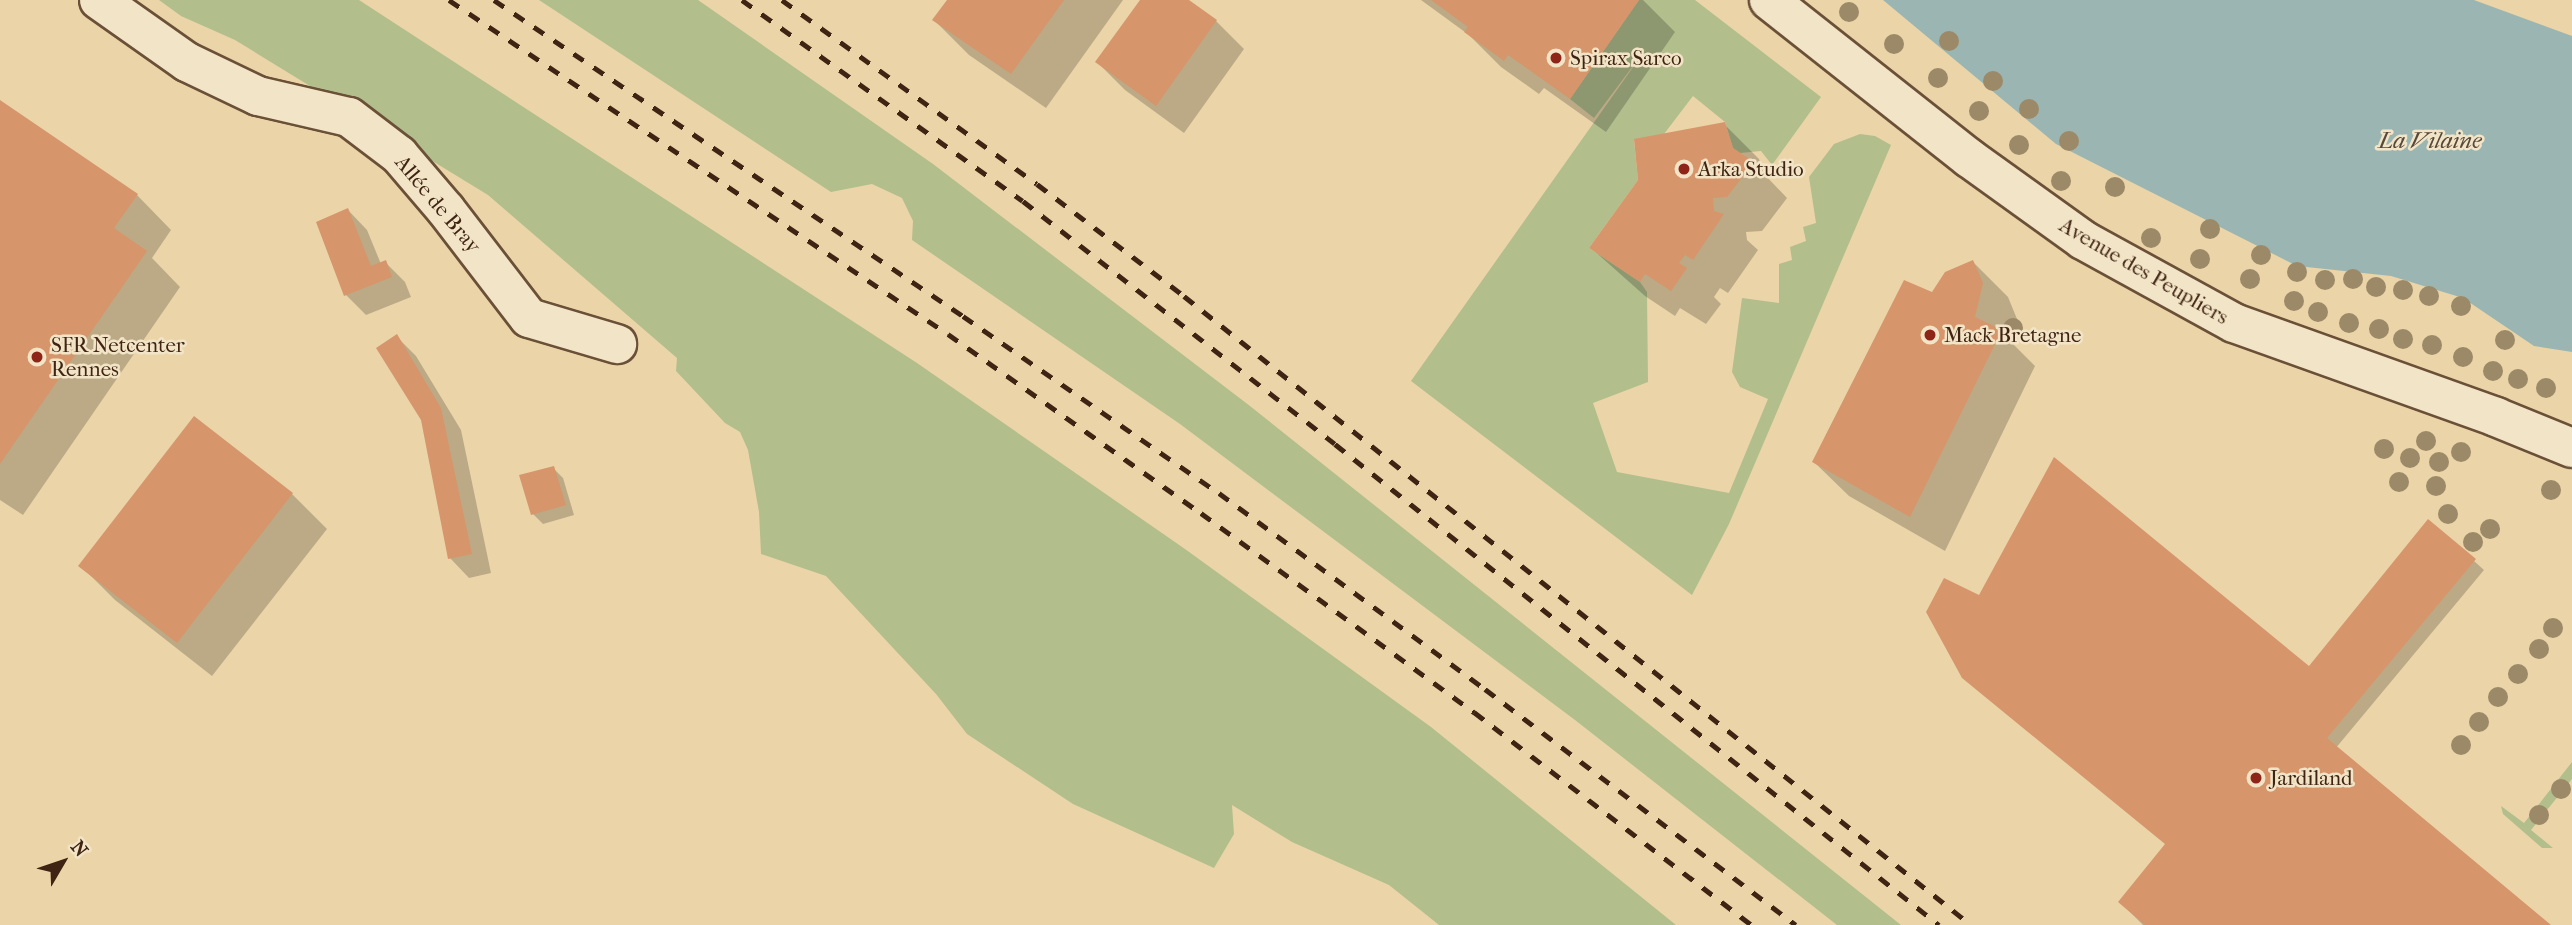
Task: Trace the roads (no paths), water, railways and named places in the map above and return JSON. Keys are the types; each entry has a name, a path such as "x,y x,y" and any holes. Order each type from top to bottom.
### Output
{"street":[{"name":"Allée de Bray","path":"99,0 187,62 258,96 349,117 399,155 446,210 529,318 617,344"},
{"name":"Avenue des Peupliers","path":"1769,0 1947,141 2083,240 2234,323 2496,417 2572,448"}],"water":[{"name":"La Vilaine","path":"1883,0 2474,0 2572,36 2572,352 2534,346 2463,298 2391,276 2297,266 2056,144"}],"railway":[{"path":"449,0 948,334 1201,513 1474,712 1752,925"},
{"path":"494,0 963,316 1219,493 1485,689 1796,925"},
{"path":"742,0 1023,201 1335,444 1939,925"},
{"path":"782,0 1037,184 1184,296 1971,925"}],"place":[{"name":"Spirax Sarco","path":"1556,58"},
{"name":"Arka Studio","path":"1684,169"},
{"name":"Mack Bretagne","path":"1930,335"},
{"name":"SFR Netcenter Rennes","path":"37,357"},
{"name":"Jardiland","path":"2256,778"}]}
